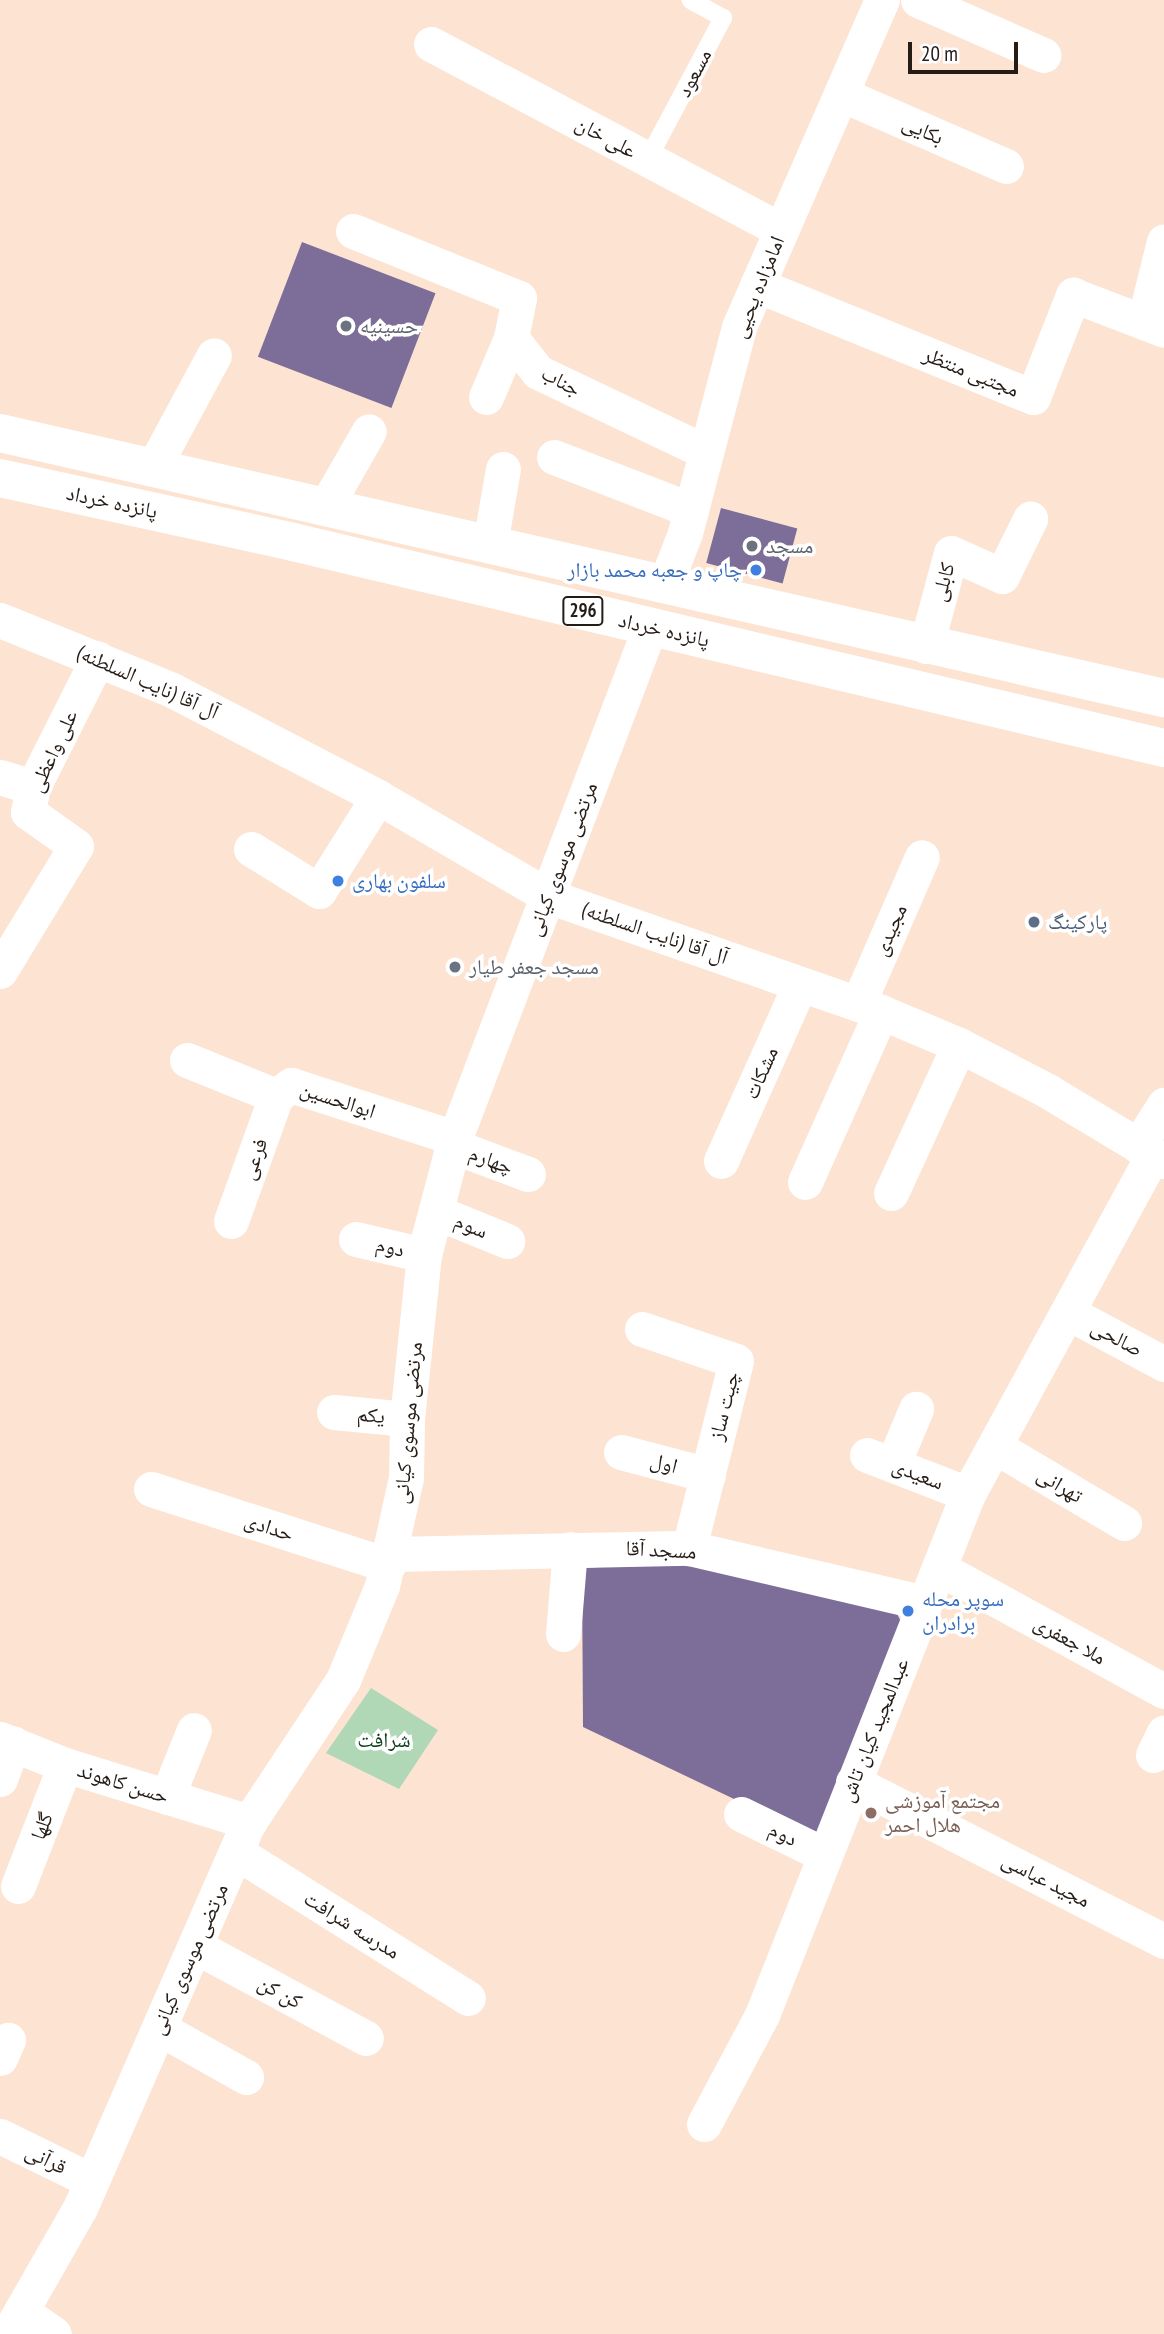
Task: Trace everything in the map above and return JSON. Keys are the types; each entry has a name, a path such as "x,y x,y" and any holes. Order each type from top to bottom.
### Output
{"main road":[{"name":"پانزده خرداد","path":"0,433 926,646 1164,698"},
{"path":"56,490 45,480 41,469 52,452 64,447"},
{"name":"پانزده خرداد","path":"0,478 650,626 1164,748"}],"street":[{"name":"امامزاده یحیی","path":"665,585 691,510 738,327 882,0"},
{"path":"918,0 1044,55"},
{"name":"علی خان","path":"431,44 782,230"},
{"name":"بکایی","path":"841,94 1006,166"},
{"path":"353,231 519,298 511,338 486,397"},
{"path":"1154,326 1164,241"},
{"name":"مجتبی منتظر","path":"757,285 1033,397 1073,295 1154,326"},
{"name":"جناب","path":"511,338 538,372 706,452"},
{"path":"153,468 214,355"},
{"path":"326,506 369,431"},
{"path":"554,457 691,510"},
{"path":"490,544 503,469"},
{"name":"کابلی","path":"926,646 951,552 1002,576 1030,519"},
{"name":"آل آقا (نایب السلطنه)","path":"0,620 172,690 378,797 548,896 870,1008 959,1045 1046,1090 1152,1154"},
{"name":"مرتضی موسوی کیانی","path":"15,2323 92,2181 242,1837 343,1680 390,1559 406,1478 407,1419 424,1255 454,1142 650,626"},
{"name":"علی واعظی","path":"1,968 76,846 28,813 33,787 98,658"},
{"path":"0,777 33,787"},
{"path":"251,849 319,891 378,797"},
{"name":"مجیدی","path":"805,1182 870,1008 922,857"},
{"name":"مشکات","path":"721,1161 800,984"},
{"path":"891,1193 959,1045"},
{"name":"ابوالحسین","path":"187,1059 276,1096 291,1085 454,1142"},
{"name":"فرعی","path":"231,1221 276,1096"},
{"name":"عبدالمجید کیان تاش","path":"704,2124 762,2015 968,1494 1069,1313 1152,1154 1164,1105"},
{"name":"چهارم","path":"454,1142 528,1174"},
{"name":"سوم","path":"436,1212 507,1241"},
{"name":"دوم","path":"356,1239 424,1255"},
{"name":"صالحی","path":"1069,1313 1164,1364"},
{"name":"چیت ساز","path":"642,1329 736,1361 689,1548"},
{"name":"سعیدی","path":"916,1409 880,1459 968,1494"},
{"name":"یکم","path":"334,1412 407,1419"},
{"name":"تهرانی","path":"996,1447 1124,1523"},
{"name":"اول","path":"621,1451 708,1475"},
{"name":"حدادی","path":"151,1489 390,1559"},
{"name":"مسجد آقا","path":"390,1559 570,1549 689,1548 925,1603"},
{"path":"563,1634 570,1549"},
{"name":"ملا جعفری","path":"939,1568 1164,1691"},
{"path":"167,1797 194,1730"},
{"path":"0,1779 6,1741"},
{"name":"حسن کاهوند","path":"6,1741 65,1765 167,1797 242,1837"},
{"name":"گلها","path":"19,1886 65,1765"},
{"name":"مجید عباسی","path":"853,1782 1164,1941"},
{"name":"دوم","path":"741,1814 825,1855"},
{"name":"مدرسه شرافت","path":"242,1837 468,1998"},
{"name":"کن کن","path":"195,1946 366,2038"},
{"path":"159,2028 246,2077"},
{"name":"قرآنی","path":"0,2136 92,2181"},
{"path":"15,2323 54,2334"}],"lane":[{"name":"مسعود","path":"648,159 723,18 691,0"}],"green space":[{"name":"شرافت","path":"371,1688 438,1730 399,1789 326,1753"}],"building":[{"name":"حسینیه","path":"302,242 436,293 391,408 258,357"},
{"name":"مسجد","path":"721,508 797,528 783,584 706,563"},
{"path":"689,1562 891,1601 903,1626 818,1839 583,1727 582,1568"}],"place":[{"name":"حسینیه","path":"346,326"},
{"name":"مسجد","path":"752,546"},
{"name":"چاپ و جعبه محمد بازار","path":"756,570"},
{"name":"سلفون بهاری","path":"338,881"},
{"name":"پارکینگ","path":"1034,922"},
{"name":"مسجد جعفر طیار","path":"455,967"},
{"name":"سوپر محله برادران","path":"908,1611"},
{"name":"مجتمع آموزشی هلال احمر","path":"871,1813"}]}
